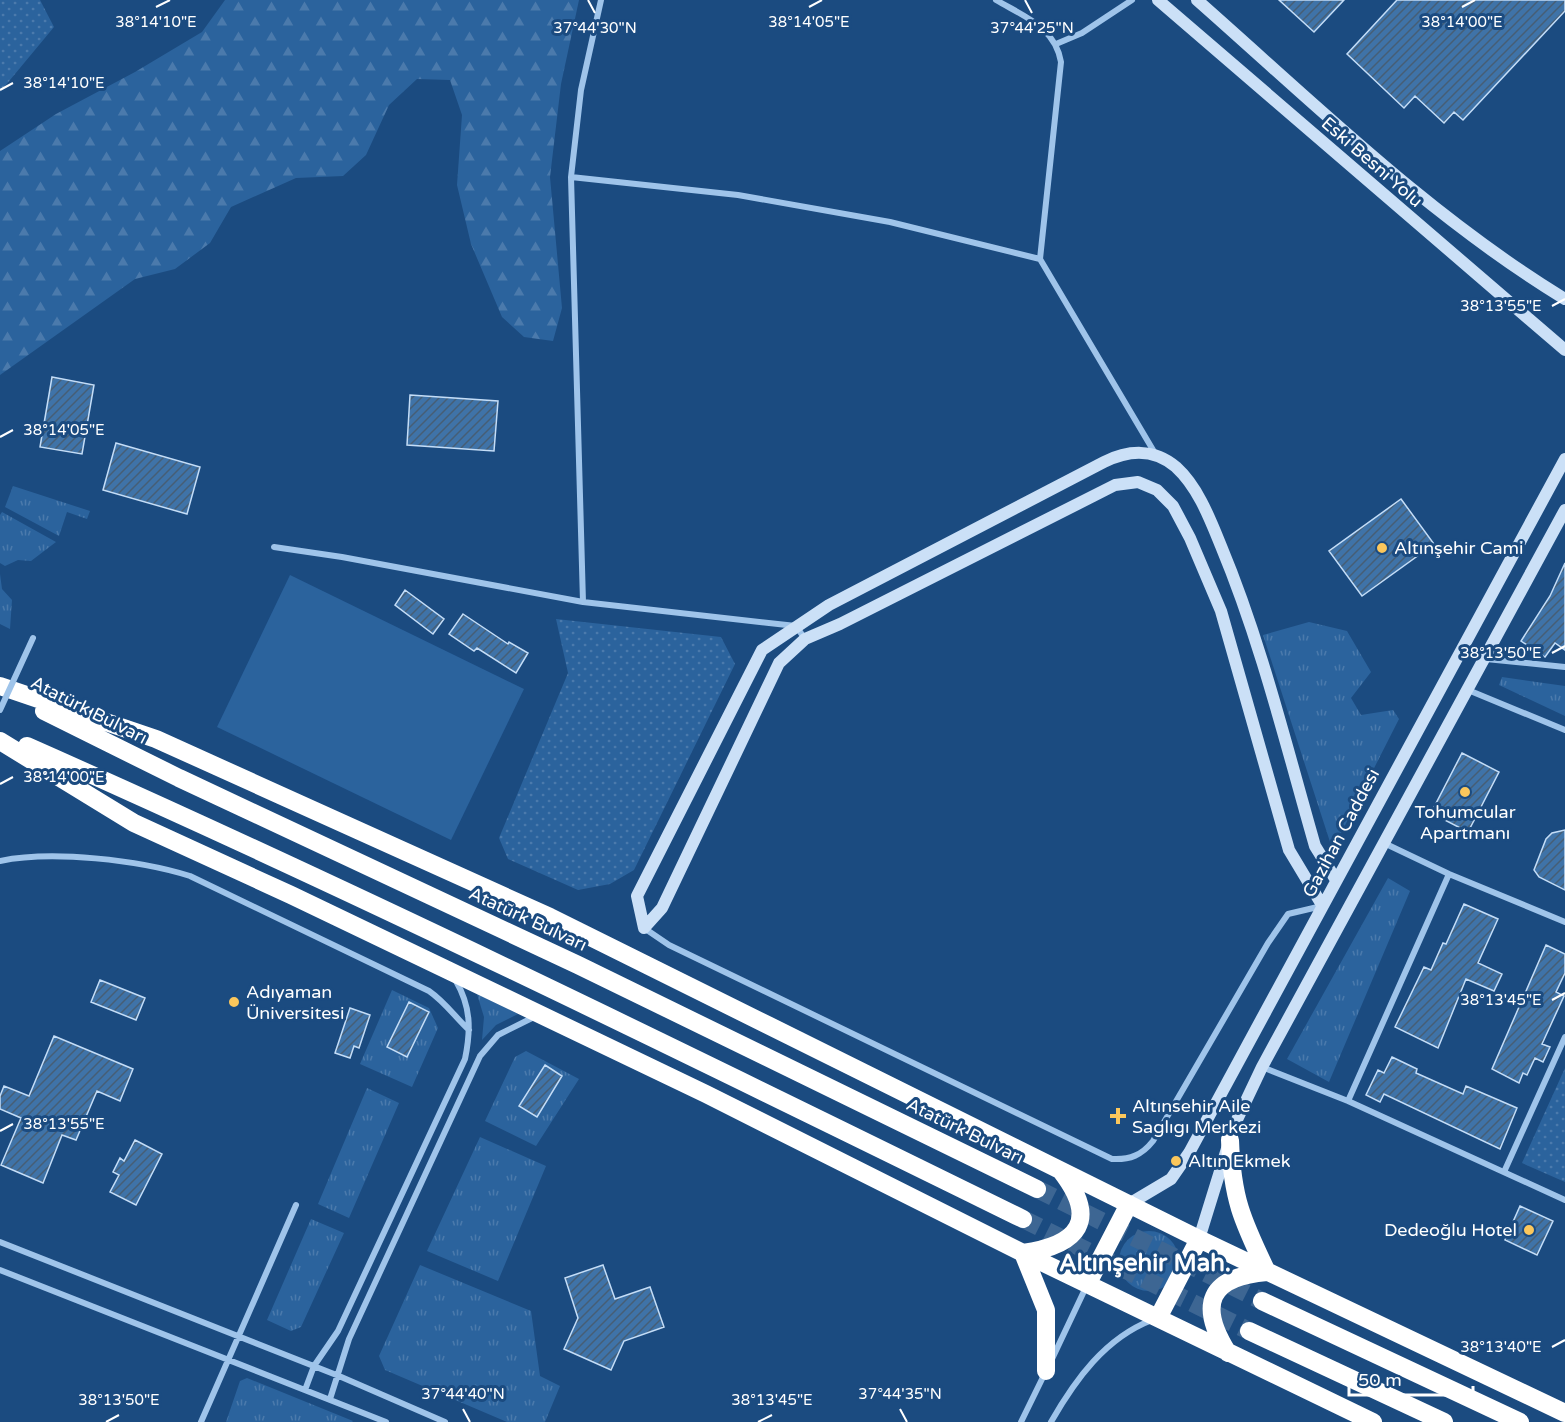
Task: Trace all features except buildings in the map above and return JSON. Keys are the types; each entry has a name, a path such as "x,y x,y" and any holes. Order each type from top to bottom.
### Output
{"highway":[{"path":"0,687 156,739 550,916 1199,1239 1565,1413"},
{"name":"Atatürk Bulvarı","path":"0,687 178,778 578,965 1037,1189"},
{"path":"0,734 271,855 566,994 1023,1220"},
{"path":"0,741 134,823 738,1110 1023,1253 1372,1422"},
{"path":"1230,1140 1231,1177 1238,1207 1267,1272"},
{"path":"1023,1253 1059,1245 1077,1227 1080,1215 1079,1199 1059,1169"},
{"path":"1088,1283 1129,1204"},
{"path":"1158,1318 1199,1239"},
{"path":"1023,1253 1046,1310 1046,1371"},
{"path":"1228,1353 1212,1325 1211,1308 1215,1296 1222,1286 1236,1276 1267,1272"},
{"path":"1262,1301 1520,1422"},
{"path":"1249,1330 1444,1422"}],"main road":[{"name":"Eski Besni Yolu","path":"1158,0 1549,339 1565,350"},
{"name":"Eski Besni Yolu","path":"1197,0 1399,178 1508,263 1565,299"},
{"path":"1549,339 1565,357"},
{"path":"644,928 637,896 762,650 829,604 1111,459 1133,452 1156,456 1175,467 1194,490 1213,525 1244,600 1315,846 1336,880"},
{"name":"Gazihan Caddesi","path":"1129,1204 1171,1179 1179,1168 1565,459"},
{"path":"644,928 662,908 779,663 805,639 840,624 1115,484 1138,482 1157,490 1173,506 1190,538 1221,611 1289,850 1322,906"},
{"path":"1199,1239 1230,1140 1262,1067 1386,844 1565,510"}],"street":[{"path":"583,602 571,177 581,90 602,0"},
{"path":"996,0 1046,29 1056,44 1061,62 1041,258 1156,456"},
{"path":"1056,44 1082,33 1132,0"},
{"path":"571,177 738,195 890,222 1041,258"},
{"path":"274,547 342,557 583,602 796,626 805,639"},
{"path":"0,710 33,638"},
{"path":"1486,659 1565,667"},
{"path":"1468,690 1565,730"},
{"path":"1386,844 1449,874 1565,922"},
{"path":"0,861 57,857 159,866 190,876 429,991 445,1002 454,1016 470,1030"},
{"path":"1348,1101 1449,874"},
{"path":"644,928 669,945 954,1083 1112,1159 1124,1160 1146,1150 1154,1141 1268,943 1288,914 1322,906"},
{"path":"305,1390 314,1366 338,1331 465,1059 470,1030 469,1010 451,972"},
{"path":"330,1399 349,1339 480,1056 498,1035 520,1022 540,1015"},
{"path":"1504,1172 1565,1037"},
{"path":"1262,1067 1348,1101 1565,1200"},
{"path":"201,1422 296,1205"},
{"path":"0,1242 339,1376 445,1422"},
{"path":"0,1270 386,1422"},
{"path":"1021,1422 1088,1283"},
{"path":"1051,1422 1071,1387 1100,1355 1118,1339 1140,1325 1158,1318"}],"green space":[{"path":"0,0 40,0 54,27 0,92"},
{"path":"225,0 579,0 561,84 550,177 562,308 553,341 524,337 502,317 471,244 457,185 462,115 450,80 417,79 389,105 366,155 343,176 296,178 231,207 210,243 175,269 135,279 0,375 0,151 56,114 135,72 202,32"},
{"path":"13,486 90,511 87,519 67,512 59,536 5,507"},
{"path":"2,512 56,542 31,561 18,560 5,566 0,563 0,515"},
{"path":"0,574 2,589 12,600 10,629 0,624"},
{"path":"290,575 524,689 451,840 217,727"},
{"path":"556,619 721,637 735,664 634,870 610,884 578,890 508,859 499,838 568,673"},
{"path":"1309,622 1347,631 1371,672 1351,698 1361,715 1393,710 1399,719 1335,845 1331,845 1263,635"},
{"path":"1502,677 1565,686 1565,716 1499,685"},
{"path":"1388,878 1410,891 1329,1082 1287,1059"},
{"path":"392,990 429,1008 438,1028 412,1087 360,1064"},
{"path":"477,994 518,1014 496,1025 482,1040 484,1017"},
{"path":"526,1051 579,1079 536,1146 485,1121 515,1057"},
{"path":"1565,1068 1565,1182 1522,1163"},
{"path":"367,1088 399,1103 349,1218 318,1204"},
{"path":"480,1137 546,1166 498,1281 427,1251"},
{"path":"311,1219 344,1233 301,1327 291,1331 267,1320"},
{"path":"1149,1231 1166,1236 1174,1244 1179,1261 1174,1278 1166,1286 1149,1291 1132,1286 1124,1278 1119,1261 1124,1244 1132,1236"},
{"path":"420,1265 531,1311 540,1376 560,1386 545,1422 507,1422 385,1370 379,1356"},
{"path":"247,1378 353,1421 226,1422 240,1381"}],"tunnel":[{"path":"1037,1189 1262,1301"},
{"path":"1023,1219 1249,1331"}],"place":[{"name":"Altınşehir Cami","path":"1382,548"},
{"name":"Tohumcular Apartmanı","path":"1465,792"},
{"name":"Adıyaman Üniversitesi","path":"234,1002"},
{"name":"Altınsehir Aile Saglıgı Merkezi","path":"1118,1116"},
{"name":"Altın Ekmek","path":"1176,1161"},
{"name":"Dedeoğlu Hotel","path":"1529,1230"}],"district":[{"name":"Altınşehir Mah.","path":"1145,1263"}]}
